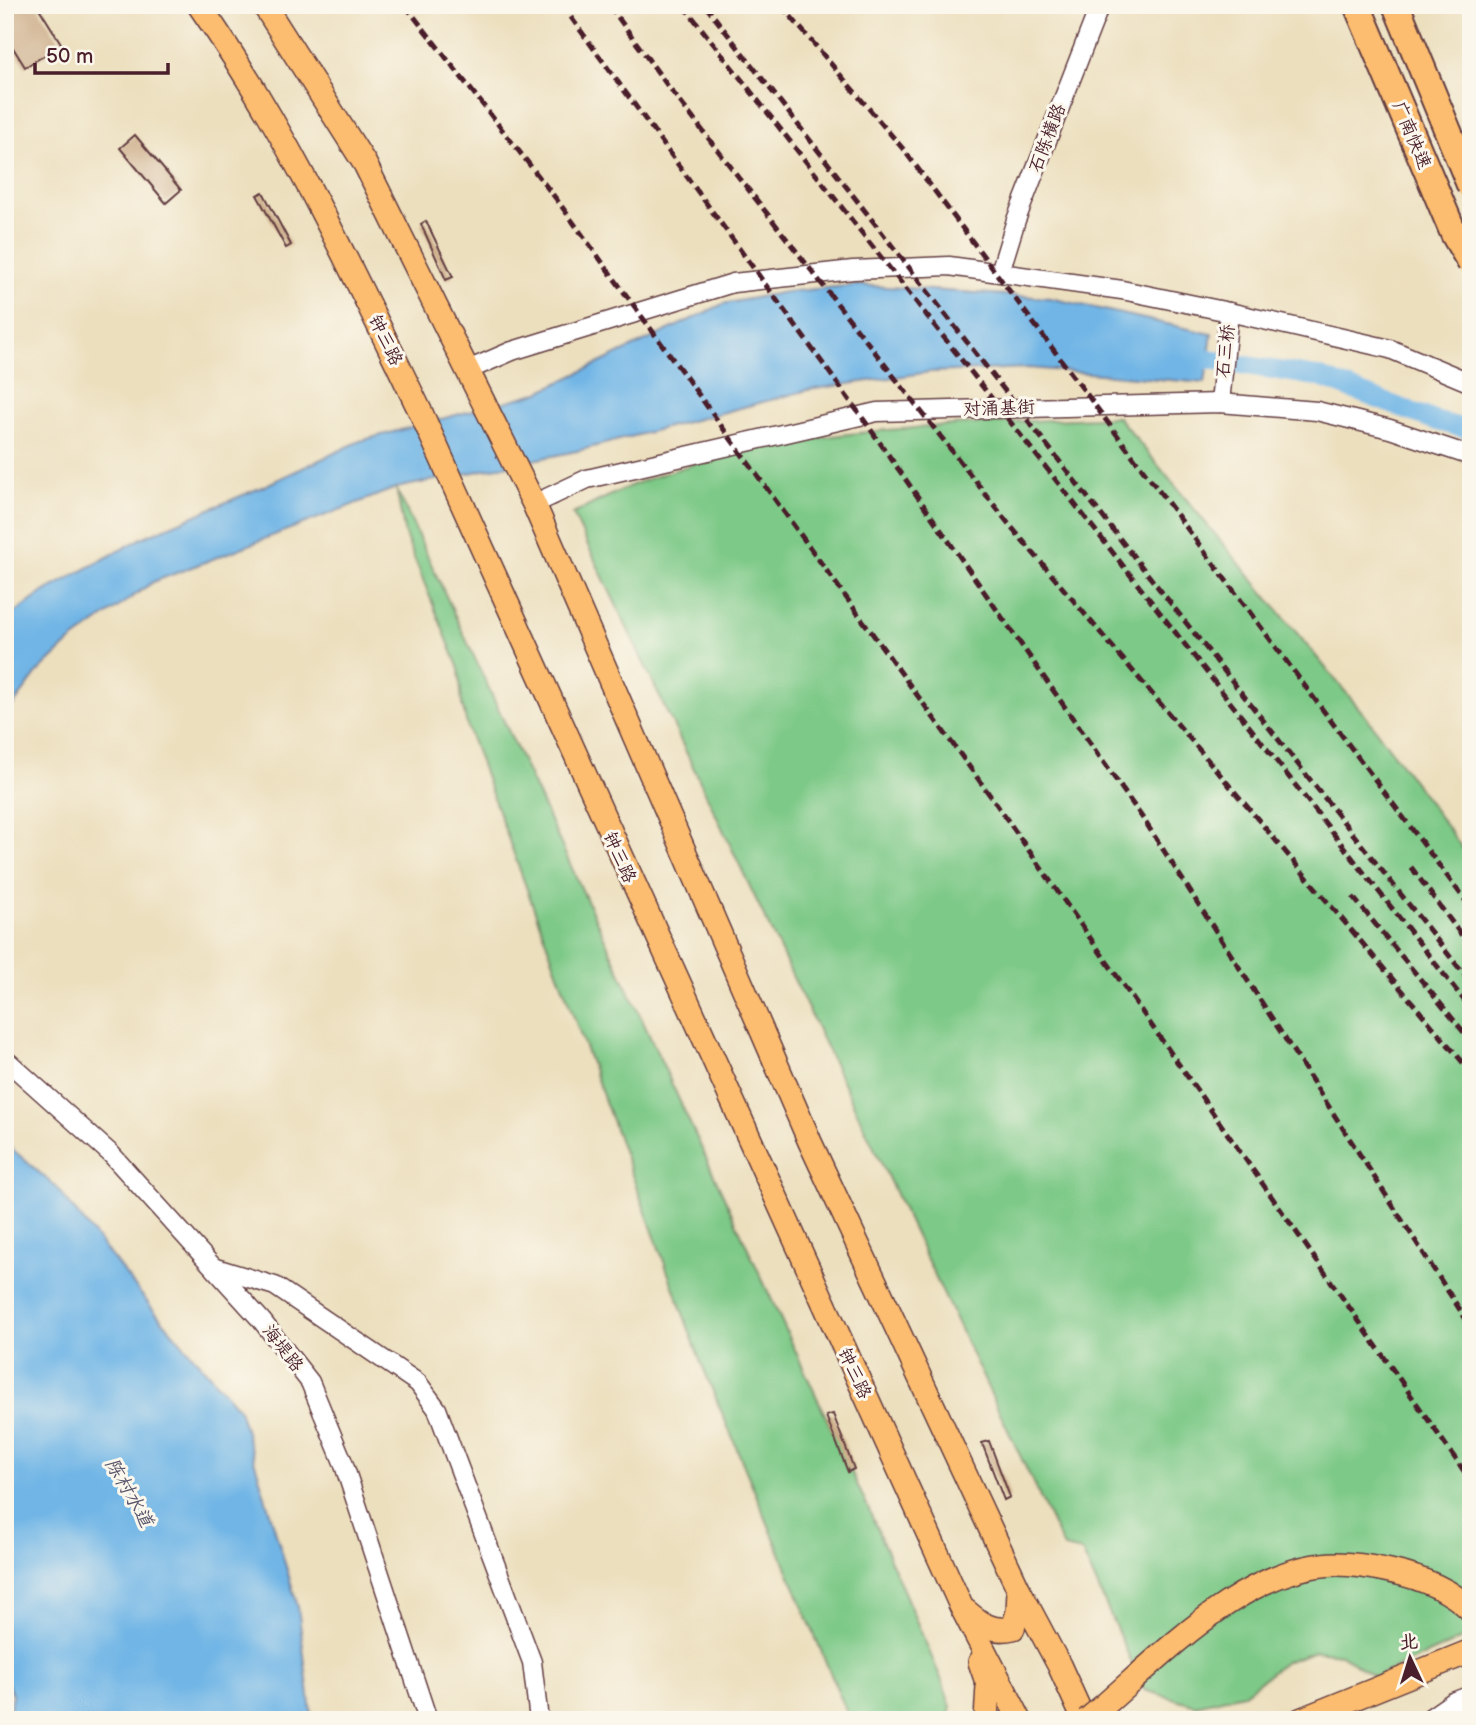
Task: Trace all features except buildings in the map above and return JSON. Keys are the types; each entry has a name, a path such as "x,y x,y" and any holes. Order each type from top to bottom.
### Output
{"highway":[{"name":"广南快速","path":"1357,5 1454,234 1471,263"},
{"name":"广南快速","path":"1396,5 1471,187"}],"main road":[{"name":"钟三路","path":"199,5 231,51 329,221 422,415 961,1606 1020,1720"},
{"path":"264,5 365,164 516,466 810,1142 1019,1590 1085,1720 1138,1678 1178,1638 1219,1608 1275,1579 1308,1568 1334,1564 1360,1565 1400,1573 1437,1586 1471,1610"},
{"path":"961,1606 981,1624 999,1632 1013,1628 1018,1612 1019,1590"},
{"path":"961,1606 988,1685 986,1720"},
{"path":"1300,1720 1471,1651"},
{"path":"1059,1665 1113,1720"}],"street":[{"name":"石陈横路","path":"1000,272 1016,220 1100,5"},
{"path":"468,370 512,351 733,283 853,270 949,266 1122,290 1229,312 1390,349 1471,383"},
{"name":"石三桥","path":"1220,397 1229,312"},
{"name":"对涌基街","path":"534,504 587,479 877,412 1220,397 1317,411 1390,429 1471,456"},
{"name":"海堤路","path":"5,1059 111,1154 262,1321 310,1382 343,1462 428,1720"},
{"path":"214,1268 275,1286 418,1383 438,1409 531,1662 539,1720"},
{"path":"1427,1720 1452,1702 1471,1695"}],"green space":[{"path":"1118,417 1368,719 1471,860 1471,1635 1375,1677 1341,1654 1315,1651 1285,1662 1243,1694 1196,1705 1144,1690 1082,1552 1064,1548 573,514 635,484 692,465 751,450 812,439 935,426"},
{"path":"396,488 869,1510 942,1681 951,1707 948,1720 850,1720 702,1365 468,729 462,704 459,669 405,535"}],"water":[{"path":"857,285 1050,298 1212,334 1205,383 1029,368 930,372 808,390 577,451 396,488 153,582 70,642 38,672 5,716 5,620 45,591 144,537 262,487 360,441 537,393 723,304 785,292"},
{"name":"陈村水道","path":"5,1143 56,1187 156,1313 239,1409 298,1607 312,1720 8,1720 12,1695 5,1676"}],"waterway":[{"path":"1182,355 1319,377 1436,421 1471,430"}],"railway":[{"path":"405,5 557,200 992,798 1471,1481"},
{"path":"562,5 864,420 1146,823 1471,1327"},
{"path":"609,5 667,85 1008,523 1471,1072"},
{"path":"683,5 1471,1009"},
{"path":"705,5 1134,557 1471,983"},
{"path":"781,5 904,150 1471,908"},
{"path":"1411,867 1471,948"},
{"path":"1353,897 1471,1041"}]}
